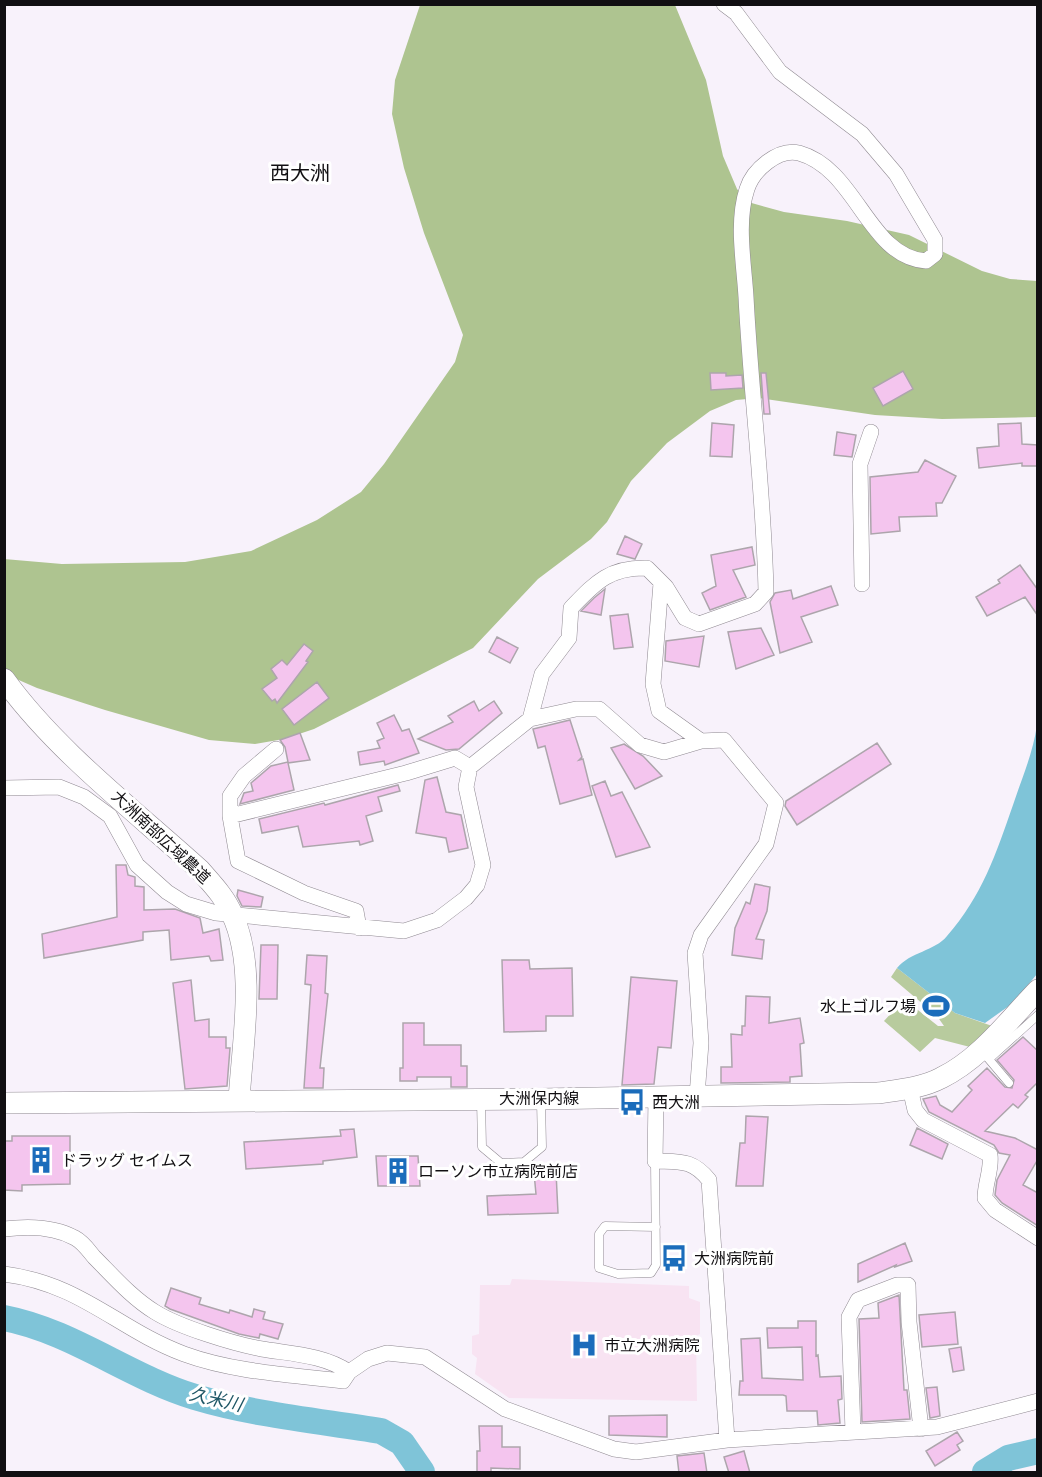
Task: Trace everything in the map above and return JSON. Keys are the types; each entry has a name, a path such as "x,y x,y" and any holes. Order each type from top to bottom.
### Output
{"main road":[{"name":"大洲南部広域農道","path":"4,679 21,702 53,736 200,870 220,894 232,914 241,938 246,987 239,1101"},
{"name":"大洲保内線","path":"4,1103 542,1099 878,1093 910,1088 940,1079 985,1054 1038,990"}],"street":[{"path":"530,719 542,674 570,638 571,608 597,581 626,568 647,568 661,583 685,618 699,624 755,604 766,592 742,227 746,190 753,173 773,158 796,153 819,162 846,187 887,243 910,260 926,261 935,254 935,240 896,174 862,134 780,72 736,13 724,4"},
{"path":"862,584 860,464 871,432"},
{"path":"661,583 653,684 659,711 701,741"},
{"path":"4,788 59,787 84,797 111,816 137,865 167,892 186,904 216,913 404,931 423,927 437,920 466,898 477,885 483,865 466,787 470,767 530,719 576,709 599,709 640,745 663,752 701,741 724,740 776,803 766,843 701,935 695,953 701,1043 697,1096"},
{"path":"276,749 244,776 230,796 230,816 238,861 304,893 356,911 359,928"},
{"path":"230,816 406,773 455,758 470,767"},
{"path":"910,1088 915,1110 923,1120 990,1155 991,1165 985,1184 985,1198 995,1210 1038,1238"},
{"path":"656,1097 655,1161 684,1162 698,1167 709,1180 727,1440"},
{"path":"4,1229 27,1226 52,1230 77,1239 132,1295 156,1313 185,1326 260,1348 316,1358 339,1365 350,1372"},
{"path":"4,1274 25,1277 62,1288 184,1354 218,1363 343,1381 350,1372 368,1359 387,1353 408,1353 425,1357 505,1409 614,1449 636,1452 727,1440 921,1429 1038,1401"},
{"path":"854,1432 849,1317 858,1300 897,1285 908,1285 909,1322 921,1429"}],"lane":[{"path":"1009,1083 985,1054 1038,1015"},
{"path":"480,1098 482,1147 501,1163 525,1162 542,1147 542,1099"},
{"path":"655,1161 656,1227 656,1265 651,1273 618,1274 599,1268 599,1234 605,1226 656,1227"}],"shaded area":[{"name":"市立大洲病院","path":"512,1279 689,1286 689,1298 700,1302 700,1334 696,1336 697,1401 509,1398 475,1374 477,1358 472,1354 472,1336 479,1334 480,1285 510,1285"}],"green space":[{"path":"420,5 675,5 706,80 723,156 737,189 748,202 784,212 847,221 909,235 982,271 1010,279 1037,281 1037,417 942,419 875,415 759,398 736,400 710,411 667,443 631,481 607,522 591,539 538,579 473,648 314,729 284,739 255,744 209,740 37,688 5,674 4,559 62,564 185,562 251,551 317,520 361,492 384,464 455,362 463,335 424,233 404,168 392,114 395,80"},
{"name":"水上ゴルフ場","path":"897,968 955,1013 995,1027 974,1048 935,1038 920,1052 884,1021 904,999 938,1026 944,1026 937,1016 891,977"}],"water":[{"path":"1037,725 1037,974 1013,1003 985,1023 955,1013 897,968 909,958 942,941 970,906 987,874 1007,823 1030,755"}],"building":[{"path":"903,371 913,389 883,406 873,388"},
{"path":"710,373 726,373 726,376 742,375 743,388 711,390"},
{"path":"761,373 766,373 770,414 764,414"},
{"path":"712,423 734,425 732,457 710,456"},
{"path":"1021,423 1022,444 1038,445 1038,466 1022,466 1022,463 979,468 977,448 999,446 998,424"},
{"path":"837,432 856,435 852,457 834,455"},
{"path":"925,460 956,476 942,503 936,503 937,516 899,517 900,531 871,534 870,477 918,472"},
{"path":"625,536 642,544 635,559 617,554"},
{"path":"752,547 755,565 733,570 746,597 710,610 702,593 716,586 711,555"},
{"path":"1020,565 1038,590 1038,616 1025,597 987,616 976,597 1000,583 998,580"},
{"path":"831,586 838,605 801,617 812,642 780,653 770,602 775,593 791,590 793,599"},
{"path":"605,589 601,615 581,611 594,598"},
{"path":"628,614 633,647 614,649 610,616"},
{"path":"761,628 774,655 736,669 728,632"},
{"path":"704,636 699,667 665,661 666,641"},
{"path":"497,637 518,648 510,663 489,652"},
{"path":"304,644 313,651 306,661 308,662 277,703 275,699 272,701 262,689 277,678 271,669 282,660 287,665"},
{"path":"317,682 329,698 294,725 282,709"},
{"path":"474,701 479,711 494,701 502,713 459,749 446,750 418,739 453,722 448,716"},
{"path":"394,715 402,731 409,729 419,753 385,765 384,761 360,765 358,752 380,748 377,741 384,738 377,723"},
{"path":"570,720 582,757 579,760 583,759 592,795 560,804 545,746 538,748 533,729"},
{"path":"300,733 310,760 288,763 294,790 240,804 244,793 253,791 251,783 271,766 288,762 285,747 280,740"},
{"path":"877,743 891,764 797,825 785,806 786,801"},
{"path":"624,744 643,756 662,776 635,789 611,748"},
{"path":"437,777 446,812 461,815 468,848 449,852 446,838 416,833 425,780"},
{"path":"605,781 611,796 622,792 650,847 616,857 592,786"},
{"path":"398,785 400,791 378,797 382,811 366,816 373,841 360,845 359,841 303,847 298,826 262,833 259,819 324,803 325,805"},
{"path":"116,865 126,865 128,875 135,877 135,886 144,887 144,910 175,909 200,918 203,933 219,929 223,960 211,961 209,956 171,960 169,930 143,932 143,940 44,958 42,934 117,917"},
{"path":"755,884 770,887 767,911 756,939 764,940 762,959 732,955 735,928 746,902 750,904"},
{"path":"238,890 263,897 261,907 242,906 237,896"},
{"path":"261,945 278,945 277,999 259,999"},
{"path":"307,955 327,956 325,993 328,994 320,1068 324,1068 323,1088 304,1088 311,985 305,984"},
{"path":"502,960 529,960 530,969 572,968 573,1016 546,1016 546,1031 504,1032"},
{"path":"631,977 677,981 671,1048 658,1047 654,1084 622,1085"},
{"path":"191,980 195,1021 209,1019 209,1037 226,1037 226,1048 230,1048 227,1086 185,1089 173,983"},
{"path":"746,996 770,997 769,1023 800,1018 804,1043 800,1044 802,1076 790,1077 790,1082 721,1083 721,1067 732,1067 731,1034 742,1035 742,1026 745,1026"},
{"path":"403,1023 424,1023 424,1045 461,1045 461,1066 467,1066 467,1087 451,1087 451,1077 417,1077 417,1081 400,1081 400,1068 403,1068"},
{"path":"1023,1037 1038,1051 1038,1082 1025,1095 1028,1097 1018,1108 1013,1104 985,1131 1015,1138 1038,1150 1038,1159 1023,1185 1038,1193 1038,1226 1002,1203 995,1195 997,1180 1010,1155 999,1153 994,1145 929,1112 923,1099 936,1096 940,1105 952,1112 972,1090 968,1086 987,1068 1005,1087 1012,1088 1014,1080 997,1060"},
{"path":"746,1116 768,1117 763,1186 736,1186 740,1143 745,1143"},
{"path":"917,1128 948,1144 942,1159 910,1145"},
{"path":"354,1129 357,1157 323,1161 323,1164 246,1169 244,1142 341,1136 340,1130"},
{"name":"ドラッグ セイムス","path":"12,1136 70,1136 70,1184 22,1185 22,1191 4,1190 4,1141 12,1141"},
{"name":"ローソン市立病院前店","path":"376,1156 418,1156 420,1186 378,1186"},
{"path":"556,1172 558,1213 488,1215 487,1196 536,1194 534,1173"},
{"path":"905,1243 912,1261 895,1267 896,1265 858,1282 858,1264"},
{"path":"171,1288 201,1298 199,1304 229,1313 230,1310 252,1317 254,1309 265,1312 263,1319 283,1324 278,1339 260,1334 259,1338 239,1334 170,1309 165,1306"},
{"path":"899,1295 904,1390 907,1390 910,1419 862,1422 859,1319 879,1318 878,1303"},
{"path":"955,1312 958,1344 922,1347 919,1315"},
{"path":"798,1321 816,1321 816,1356 818,1355 820,1377 841,1376 842,1399 838,1400 840,1423 818,1425 817,1411 787,1411 786,1396 783,1395 739,1395 740,1381 743,1381 741,1339 760,1338 762,1378 803,1380 802,1347 768,1348 767,1328 798,1328"},
{"path":"961,1347 964,1370 953,1372 949,1349"},
{"path":"937,1387 940,1416 930,1418 926,1388"},
{"path":"667,1415 667,1437 609,1435 609,1416"},
{"path":"479,1426 502,1426 502,1447 520,1447 520,1469 491,1468 491,1473 477,1473 477,1451 480,1451"},
{"path":"957,1432 963,1441 957,1445 960,1450 935,1466 926,1451"},
{"path":"744,1451 750,1473 729,1473 724,1457"},
{"path":"704,1453 707,1473 679,1473 677,1456"}],"waterway":[{"name":"久米川","path":"4,1318 53,1333 147,1378 195,1397 264,1413 381,1431 402,1443 422,1472"},
{"name":"久米川","path":"985,1472 1008,1458 1038,1451"}],"place":[{"name":"水上ゴルフ場","path":"936,1006"},
{"name":"西大洲","path":"632,1102"},
{"name":"ドラッグ セイムス","path":"41,1160"},
{"name":"ローソン市立病院前店","path":"398,1171"},
{"name":"大洲病院前","path":"674,1258"},
{"name":"市立大洲病院","path":"584,1345"}],"district":[{"name":"西大洲","path":"300,173"}]}
